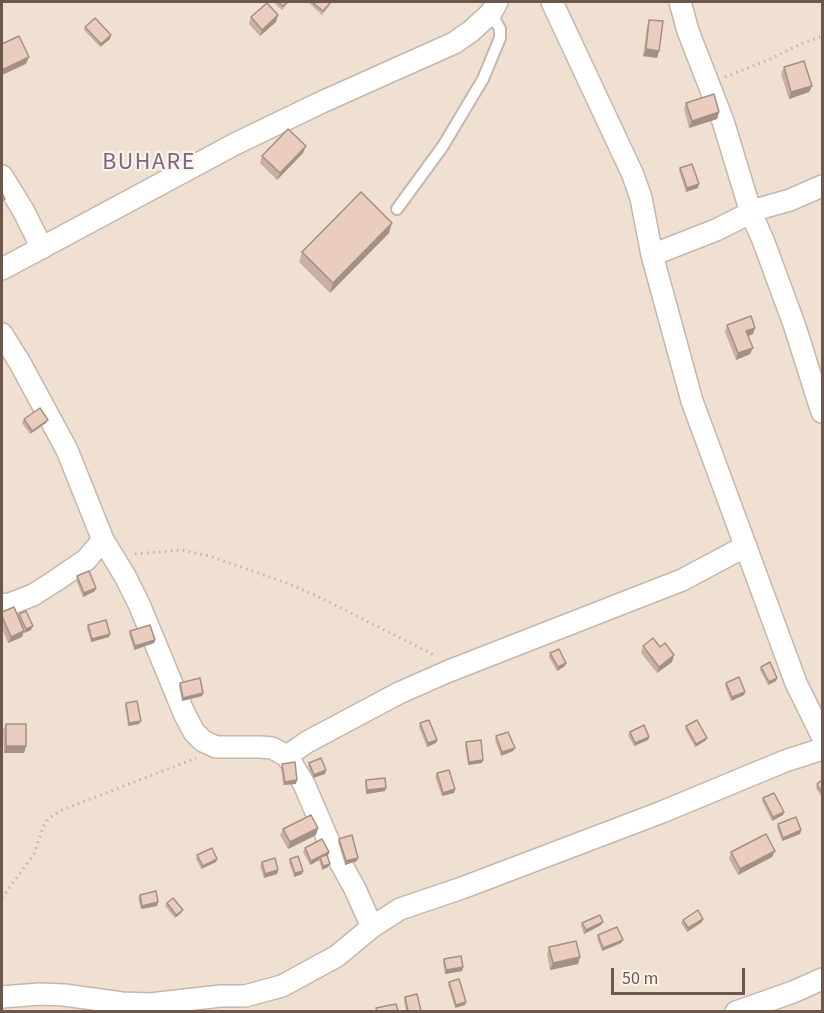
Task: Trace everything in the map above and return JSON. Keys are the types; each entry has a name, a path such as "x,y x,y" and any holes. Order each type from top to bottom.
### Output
{"street":[{"path":"552,2 633,175 652,255 692,400 796,683 822,736"},
{"path":"680,2 688,31 723,121 751,213 794,324 822,412"},
{"path":"2,269 235,144 454,43 470,32 494,7"},
{"path":"2,176 23,210 42,248"},
{"path":"652,255 822,186"},
{"path":"2,334 67,450 108,547 139,604 184,714 194,732 203,741 216,747 272,748 287,756 304,784 328,840 355,889 372,927"},
{"path":"287,756 307,742 382,702 459,667 682,580 746,546"},
{"path":"2,605 33,595 108,547"},
{"path":"2,997 64,995 136,1004 221,996 248,1004 337,956 372,927 400,909 462,888 662,812 785,761 822,749"},
{"path":"736,1011 793,992 822,979"}],"lane":[{"path":"397,209 443,146 483,79 500,39 494,7"}],"path":[{"path":"709,82 739,73 822,36"},
{"path":"108,547 134,554 182,550 209,556 317,596 361,617 394,637 459,667"},
{"path":"2,898 34,854 43,827 49,818 62,810 171,769 216,747"}],"shaded area":[{"path":"2,2 822,2 822,1011 2,1011"}],"building":[{"path":"312,2 331,2 323,11"},
{"path":"267,3 278,15 262,30 251,17"},
{"path":"95,18 111,35 101,44 85,27"},
{"path":"649,20 663,21 659,51 646,49"},
{"path":"19,36 29,57 2,70 2,44"},
{"path":"804,61 812,86 791,92 784,67"},
{"path":"714,94 719,112 692,121 686,103"},
{"path":"288,129 306,146 280,173 262,156"},
{"path":"692,164 699,184 687,188 680,168"},
{"path":"361,192 392,223 333,283 302,252"},
{"path":"751,316 755,328 746,331 753,348 738,353 727,325"},
{"path":"40,408 48,420 32,431 24,419"},
{"path":"89,571 96,588 84,593 77,576"},
{"path":"14,607 24,631 11,637 2,612"},
{"path":"26,611 33,626 26,629 19,614"},
{"path":"106,620 110,634 92,639 88,625"},
{"path":"150,625 155,640 135,646 130,631"},
{"path":"653,638 660,647 665,643 674,655 659,667 643,646"},
{"path":"559,649 566,663 558,667 550,653"},
{"path":"770,662 777,678 769,682 761,667"},
{"path":"739,677 745,692 732,697 726,683"},
{"path":"200,678 203,693 183,698 180,683"},
{"path":"137,701 141,721 129,723 126,703"},
{"path":"429,720 437,740 428,743 420,723"},
{"path":"697,720 707,738 696,744 686,726"},
{"path":"6,724 26,724 26,746 6,746"},
{"path":"644,725 649,737 635,743 630,732"},
{"path":"508,732 515,748 502,752 496,736"},
{"path":"481,740 483,760 469,762 466,742"},
{"path":"321,758 326,770 314,775 309,763"},
{"path":"295,762 297,780 285,782 282,764"},
{"path":"449,770 455,789 443,793 437,773"},
{"path":"385,778 386,788 367,790 366,780"},
{"path":"822,780 822,793 817,784"},
{"path":"774,793 784,812 773,817 763,798"},
{"path":"311,815 318,828 290,842 283,829"},
{"path":"796,817 801,830 783,838 778,824"},
{"path":"766,834 775,851 740,869 731,852"},
{"path":"352,835 358,858 346,861 339,839"},
{"path":"322,839 329,852 311,861 305,848"},
{"path":"212,848 217,859 203,866 197,855"},
{"path":"327,855 330,864 323,866 320,857"},
{"path":"298,856 303,871 295,873 290,859"},
{"path":"275,858 278,870 265,874 262,862"},
{"path":"156,891 158,902 142,906 140,895"},
{"path":"173,898 183,910 176,915 167,903"},
{"path":"698,910 703,919 688,928 683,920"},
{"path":"600,915 603,922 586,930 582,923"},
{"path":"617,927 623,940 603,948 598,935"},
{"path":"576,941 580,957 553,963 549,947"},
{"path":"461,956 463,967 446,970 444,959"},
{"path":"459,979 466,1002 456,1005 449,982"},
{"path":"417,994 421,1011 408,1011 405,997"},
{"path":"396,1004 398,1011 377,1011 376,1008"}],"district":[{"name":"BUHARE","path":"149,164"}]}
